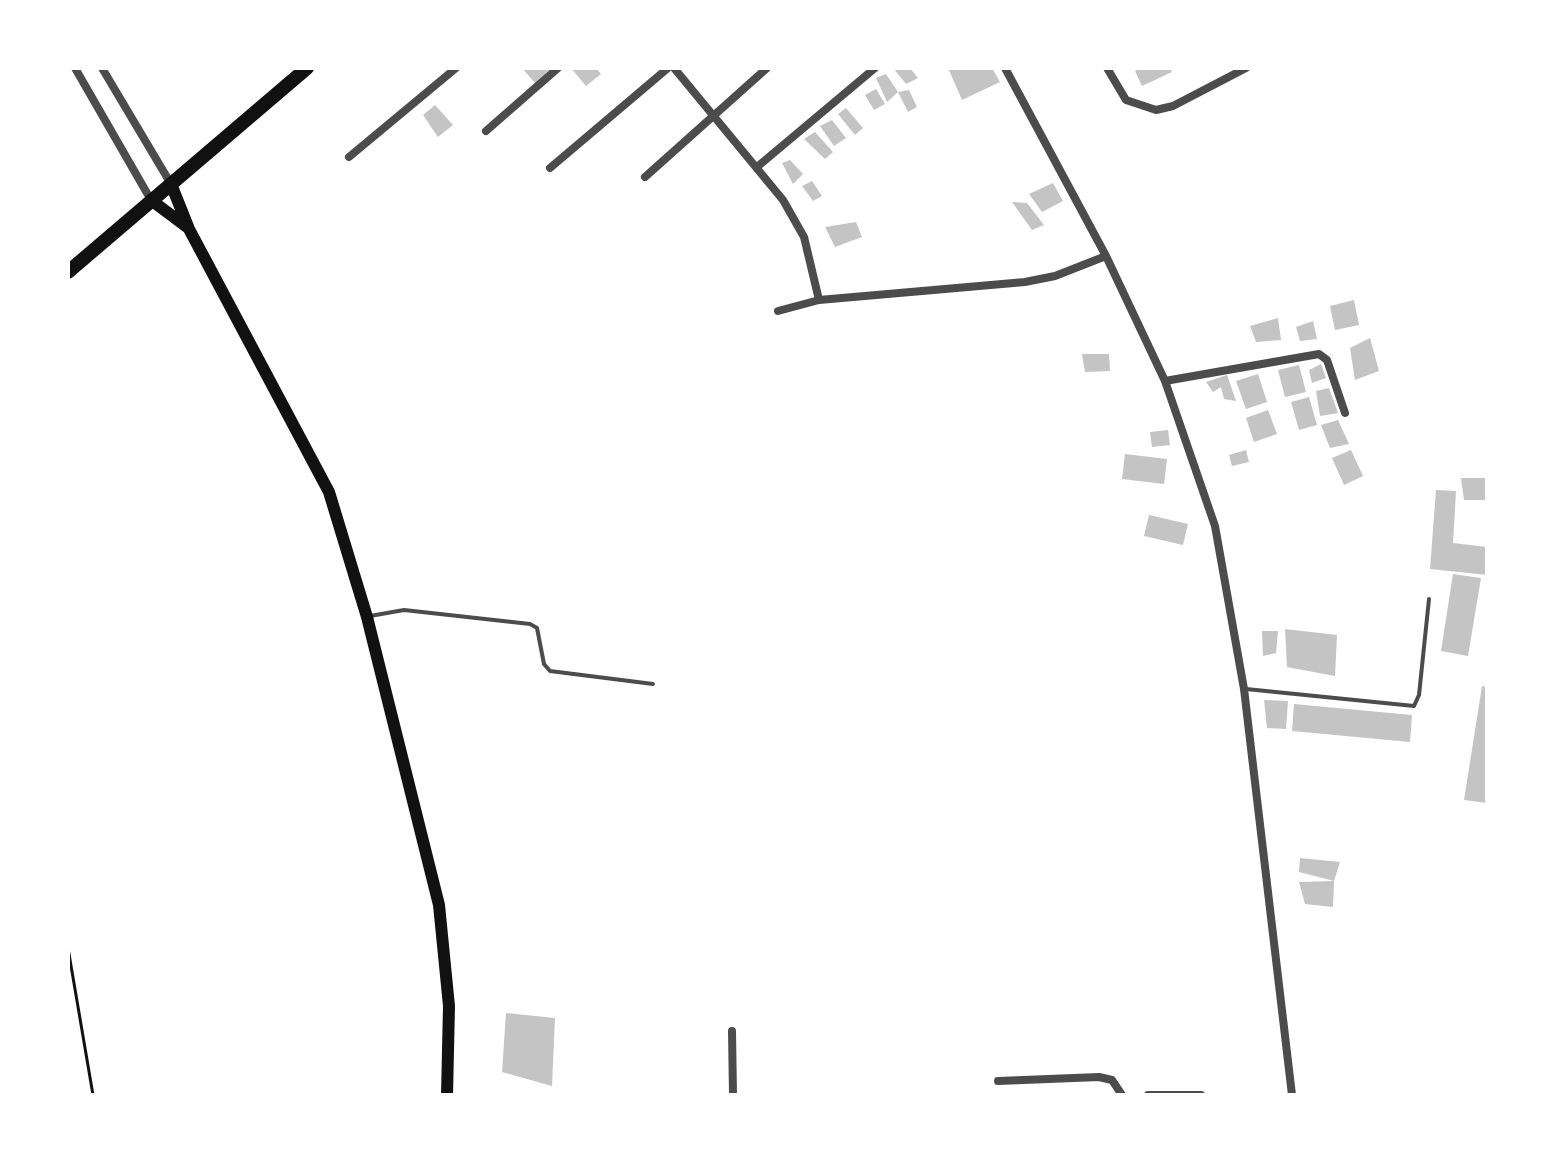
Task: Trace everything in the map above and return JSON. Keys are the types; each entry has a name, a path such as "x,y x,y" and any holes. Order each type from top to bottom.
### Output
{"highway":[{"path":"68,272 307,68"}],"main road":[{"path":"171,184 189,229 329,492 367,617 439,905 449,1006 447,1095"},
{"path":"151,200 189,229"}],"street":[{"path":"75,68 151,200"},
{"path":"102,68 171,184"},
{"path":"349,157 456,68"},
{"path":"486,131 558,68"},
{"path":"550,168 671,68 783,200 804,237 819,300"},
{"path":"645,177 767,68"},
{"path":"757,167 875,68"},
{"path":"1005,68 1106,256 1165,381 1215,526 1227,576 1244,689 1292,1095"},
{"path":"1107,68 1126,100 1156,110 1173,106 1246,68"},
{"path":"778,311 819,300 1025,282 1055,276 1106,256"},
{"path":"1165,381 1319,354 1327,360 1345,413"},
{"path":"732,1031 733,1095"},
{"path":"998,1081 1099,1077 1112,1080 1122,1095"},
{"path":"1148,1095 1201,1095"}],"lane":[{"path":"1244,689 1414,706 1419,695 1429,599"},
{"path":"367,617 404,610 530,624 537,628 544,664 550,671 653,684"}],"path":[{"path":"68,948 93,1095"}],"building":[{"path":"522,68 551,68 535,83"},
{"path":"571,68 596,68 601,74 586,86"},
{"path":"893,68 910,68 918,78 906,84"},
{"path":"948,68 992,68 1000,82 962,100"},
{"path":"1170,68 1172,72 1142,86 1135,71"},
{"path":"886,74 898,92 887,102 876,78"},
{"path":"876,89 885,104 874,110 865,95"},
{"path":"909,90 917,107 908,112 898,92"},
{"path":"435,105 453,125 438,137 423,115"},
{"path":"846,108 863,128 855,135 838,114"},
{"path":"832,120 846,138 834,146 820,126"},
{"path":"815,132 833,152 825,159 804,139"},
{"path":"790,160 803,174 793,184 782,163"},
{"path":"812,181 822,196 813,201 802,186"},
{"path":"1053,183 1063,201 1042,212 1029,194"},
{"path":"1012,202 1027,203 1044,225 1032,230"},
{"path":"856,222 862,237 835,247 825,227"},
{"path":"1354,300 1359,325 1335,330 1330,306"},
{"path":"1278,318 1281,340 1256,342 1250,326"},
{"path":"1313,321 1317,339 1300,341 1296,327"},
{"path":"1370,338 1379,371 1355,380 1350,348"},
{"path":"1082,354 1109,354 1110,371 1085,372"},
{"path":"1321,364 1326,378 1312,383 1309,370"},
{"path":"1299,365 1306,392 1285,397 1278,370"},
{"path":"1258,374 1267,402 1246,409 1236,381"},
{"path":"1227,375 1236,401 1224,399 1221,387 1213,392 1206,382"},
{"path":"1329,388 1338,413 1320,416 1316,391"},
{"path":"1309,397 1317,425 1299,430 1291,402"},
{"path":"1268,410 1277,434 1254,442 1246,418"},
{"path":"1338,420 1349,444 1330,448 1321,425"},
{"path":"1168,430 1170,445 1152,447 1150,432"},
{"path":"1246,450 1249,462 1232,466 1229,455"},
{"path":"1351,450 1363,476 1344,485 1332,458"},
{"path":"1125,454 1167,459 1164,484 1122,479"},
{"path":"1461,478 1487,478 1487,500 1464,500"},
{"path":"1436,490 1456,491 1453,543 1487,547 1487,575 1430,569"},
{"path":"1149,515 1188,524 1183,545 1144,536"},
{"path":"1453,574 1481,578 1468,656 1441,651"},
{"path":"1285,629 1337,635 1335,676 1287,667"},
{"path":"1262,631 1278,631 1276,653 1263,656"},
{"path":"1482,686 1487,687 1487,803 1464,800"},
{"path":"1264,700 1288,701 1286,729 1267,728"},
{"path":"1294,704 1412,715 1410,742 1292,731"},
{"path":"1300,858 1340,862 1334,881 1299,872"},
{"path":"1334,881 1333,907 1305,904 1299,882"},
{"path":"506,1013 555,1018 552,1086 502,1072"}]}
